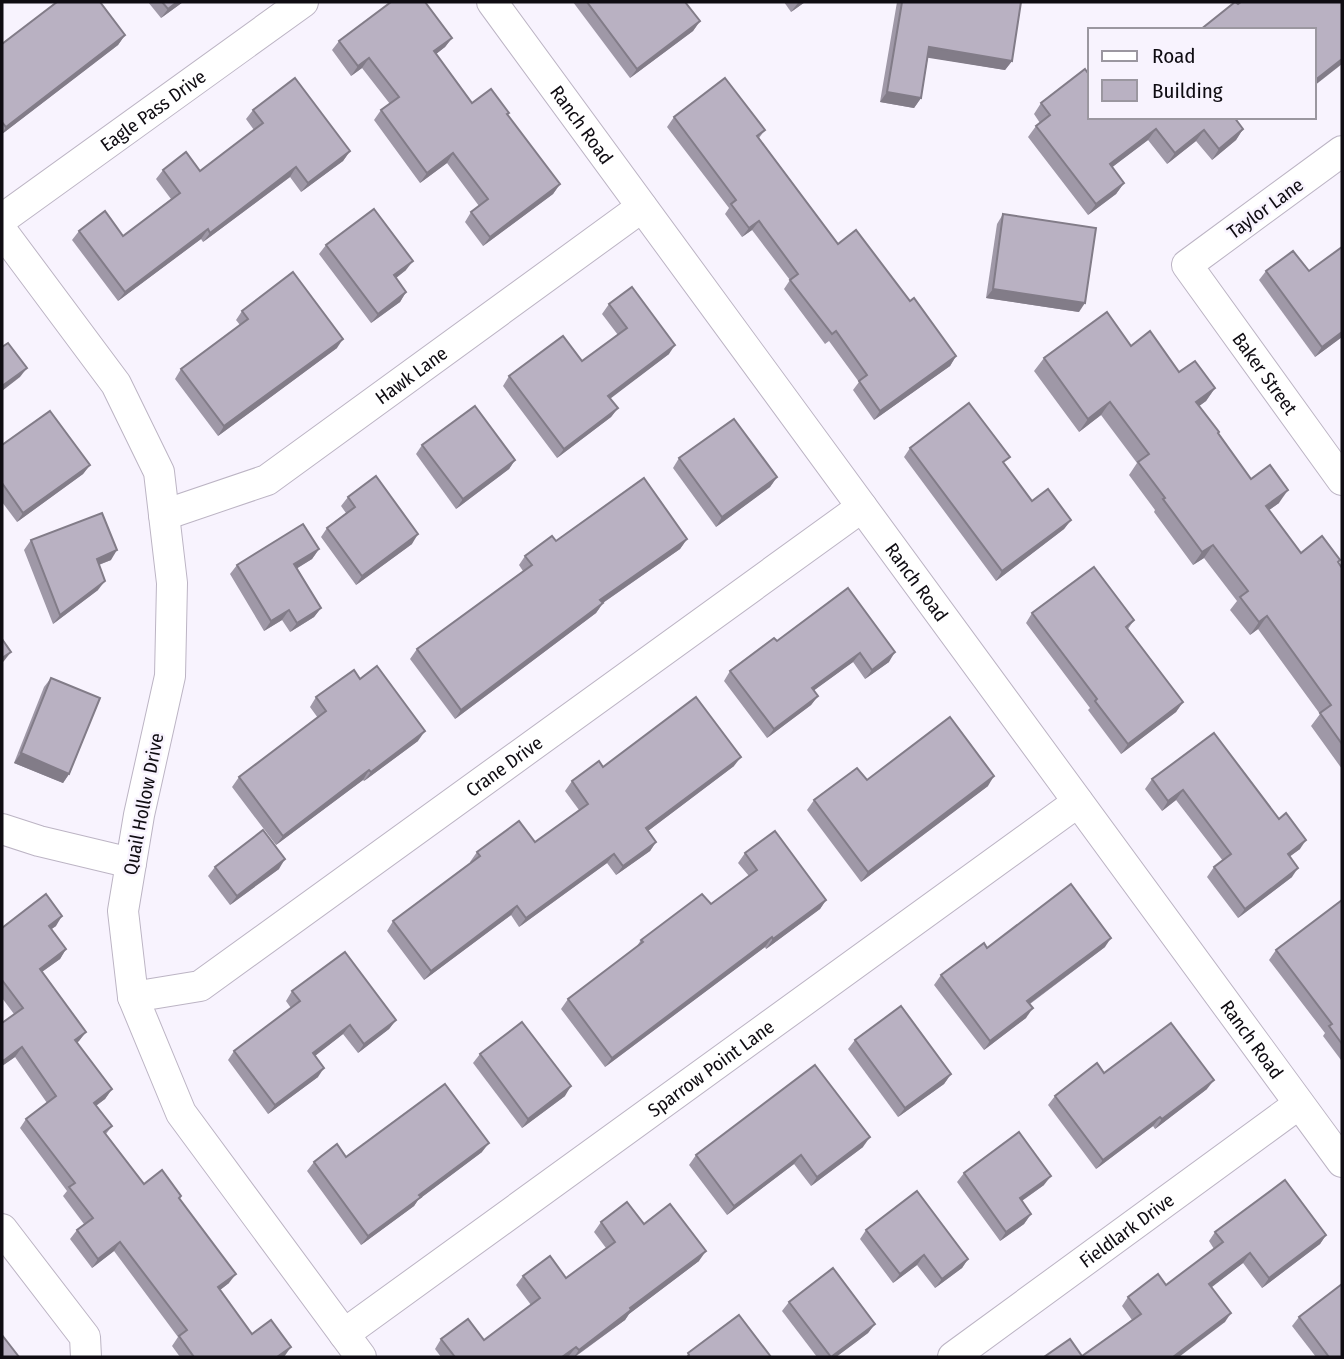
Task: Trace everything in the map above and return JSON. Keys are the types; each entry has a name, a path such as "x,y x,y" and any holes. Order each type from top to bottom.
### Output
{"street":[{"name":"Eagle Pass Drive","path":"2,219 303,2"},
{"name":"Ranch Road","path":"492,2 1342,1162"},
{"name":"Taylor Lane","path":"1188,265 1342,151"},
{"name":"Hawk Lane","path":"164,515 267,480 642,208"},
{"name":"Quail Hollow Drive","path":"2,231 116,384 159,472 172,583 170,676 139,815 122,911 133,997 181,1112 353,1346"},
{"name":"Baker Street","path":"1188,265 1342,480"},
{"name":"Crane Drive","path":"133,997 200,986 862,508"},
{"name":"Sparrow Point Lane","path":"353,1346 1079,802"},
{"path":"2,829 39,841 131,863"},
{"name":"Fieldlark Drive","path":"953,1357 1299,1104"},
{"path":"2,1229 85,1337 86,1357"}],"building":[{"path":"57,2 100,2 125,35 6,127 2,122 2,44"},
{"path":"162,2 177,2 168,9"},
{"path":"391,2 425,2 452,38 434,51 472,103 491,89 560,184 490,237 471,212 488,199 453,153 427,173 381,110 399,97 369,58 358,66 339,41"},
{"path":"587,2 685,2 700,21 637,69"},
{"path":"902,2 1021,2 1012,61 929,47 921,98 887,92"},
{"path":"1235,2 1342,2 1342,59 1316,79 1316,28 1202,28"},
{"path":"1085,69 1088,73 1088,119 1236,119 1243,129 1219,149 1204,130 1175,153 1156,129 1110,164 1124,183 1096,204 1036,126 1050,115 1041,103"},
{"path":"295,78 350,151 308,183 296,167 210,233 208,229 125,292 79,231 105,211 123,236 180,193 163,170 186,152 200,171 263,123 253,110"},
{"path":"725,78 765,130 757,136 838,244 856,230 910,301 914,298 956,356 880,411 859,381 867,375 836,331 832,334 790,280 798,274 759,221 749,228 731,204 736,200 674,117"},
{"path":"374,209 413,261 394,275 406,292 378,314 326,245"},
{"path":"1003,214 1096,228 1085,303 993,289"},
{"path":"1342,247 1342,332 1322,347 1266,271 1293,251 1309,271"},
{"path":"293,272 343,339 224,426 181,369 248,319 242,311"},
{"path":"632,287 675,345 608,396 618,408 564,449 509,376 563,336 582,361 627,328 609,304"},
{"path":"1107,312 1131,346 1150,331 1179,372 1195,361 1215,388 1196,402 1251,479 1270,465 1288,490 1266,506 1301,553 1322,536 1340,560 1342,744 1320,713 1331,705 1267,616 1259,622 1240,597 1248,591 1213,545 1202,552 1163,499 1165,498 1138,462 1149,454 1110,402 1088,419 1044,358"},
{"path":"8,343 27,368 2,386 2,347"},
{"path":"969,403 1010,457 1003,462 1032,501 1048,489 1071,520 1002,571 910,448"},
{"path":"475,406 515,460 463,499 422,445"},
{"path":"50,411 90,465 23,513 2,483 2,445"},
{"path":"734,419 777,477 722,517 679,458"},
{"path":"376,476 418,534 362,576 327,528 355,507 348,497"},
{"path":"644,478 687,539 600,600 603,603 461,710 417,649 532,565 525,556 552,536 556,541"},
{"path":"102,513 117,550 97,559 105,581 60,615 31,540"},
{"path":"303,524 319,549 294,564 321,608 297,623 289,610 271,621 237,565"},
{"path":"1094,567 1134,620 1126,627 1183,702 1128,744 1032,613"},
{"path":"848,588 895,652 872,670 860,653 812,688 818,696 774,729 730,671 774,638 777,641"},
{"path":"2,639 11,652 2,658"},
{"path":"377,666 425,731 283,836 239,777 326,711 316,697 354,670 360,679"},
{"path":"51,678 100,698 69,774 21,753"},
{"path":"696,697 741,757 646,828 656,842 623,866 614,854 526,918 517,906 431,971 393,921 480,856 477,852 519,821 535,842 588,804 572,781 599,761 603,767"},
{"path":"950,717 994,776 868,872 814,800 857,768 867,780"},
{"path":"1214,733 1279,819 1286,813 1306,840 1288,854 1298,868 1245,909 1214,867 1231,854 1183,790 1168,801 1152,779"},
{"path":"263,830 285,859 237,896 215,867"},
{"path":"775,831 826,900 773,939 772,937 612,1058 568,999 702,894 711,904 757,870 745,853"},
{"path":"1071,884 1111,938 1027,1001 1033,1008 990,1041 941,975 984,943 987,948"},
{"path":"46,894 62,916 49,926 66,949 40,969 86,1032 75,1040 112,1089 94,1103 112,1126 104,1132 144,1184 162,1170 181,1196 179,1198 236,1274 218,1287 252,1334 271,1320 291,1347 277,1357 194,1357 179,1336 187,1330 120,1242 98,1259 77,1230 93,1218 69,1187 75,1183 26,1119 56,1096 22,1047 3,1061 2,1059 2,1023 23,1008 2,980 2,928"},
{"path":"1342,900 1342,1044 1329,1026 1332,1024 1276,950"},
{"path":"345,952 396,1020 364,1044 350,1025 313,1053 324,1068 275,1105 234,1051 300,1001 292,991"},
{"path":"901,1006 951,1074 905,1108 855,1040"},
{"path":"522,1022 571,1086 528,1119 480,1054"},
{"path":"1171,1023 1214,1080 1103,1160 1055,1096 1097,1063 1104,1073"},
{"path":"815,1065 870,1137 817,1177 801,1155 734,1206 696,1155"},
{"path":"445,1084 489,1143 368,1236 314,1162 337,1144 346,1157"},
{"path":"1019,1132 1051,1176 1020,1198 1031,1214 1006,1232 964,1173"},
{"path":"1285,1180 1326,1235 1269,1278 1250,1253 1209,1284 1231,1313 1173,1357 1044,1357 1070,1339 1082,1356 1141,1314 1128,1297 1158,1274 1166,1285 1223,1242 1215,1232"},
{"path":"917,1191 968,1259 942,1279 924,1255 900,1274 866,1230"},
{"path":"627,1202 644,1224 670,1204 706,1251 579,1350 576,1347 562,1357 455,1357 441,1339 468,1319 484,1340 540,1298 523,1276 550,1256 566,1278 615,1242 601,1222"},
{"path":"833,1268 875,1324 831,1357 789,1302"},
{"path":"1342,1284 1342,1357 1329,1357 1299,1317"},
{"path":"739,1315 771,1357 687,1357 688,1353"},
{"path":"2,1335 19,1357 2,1357"}]}
